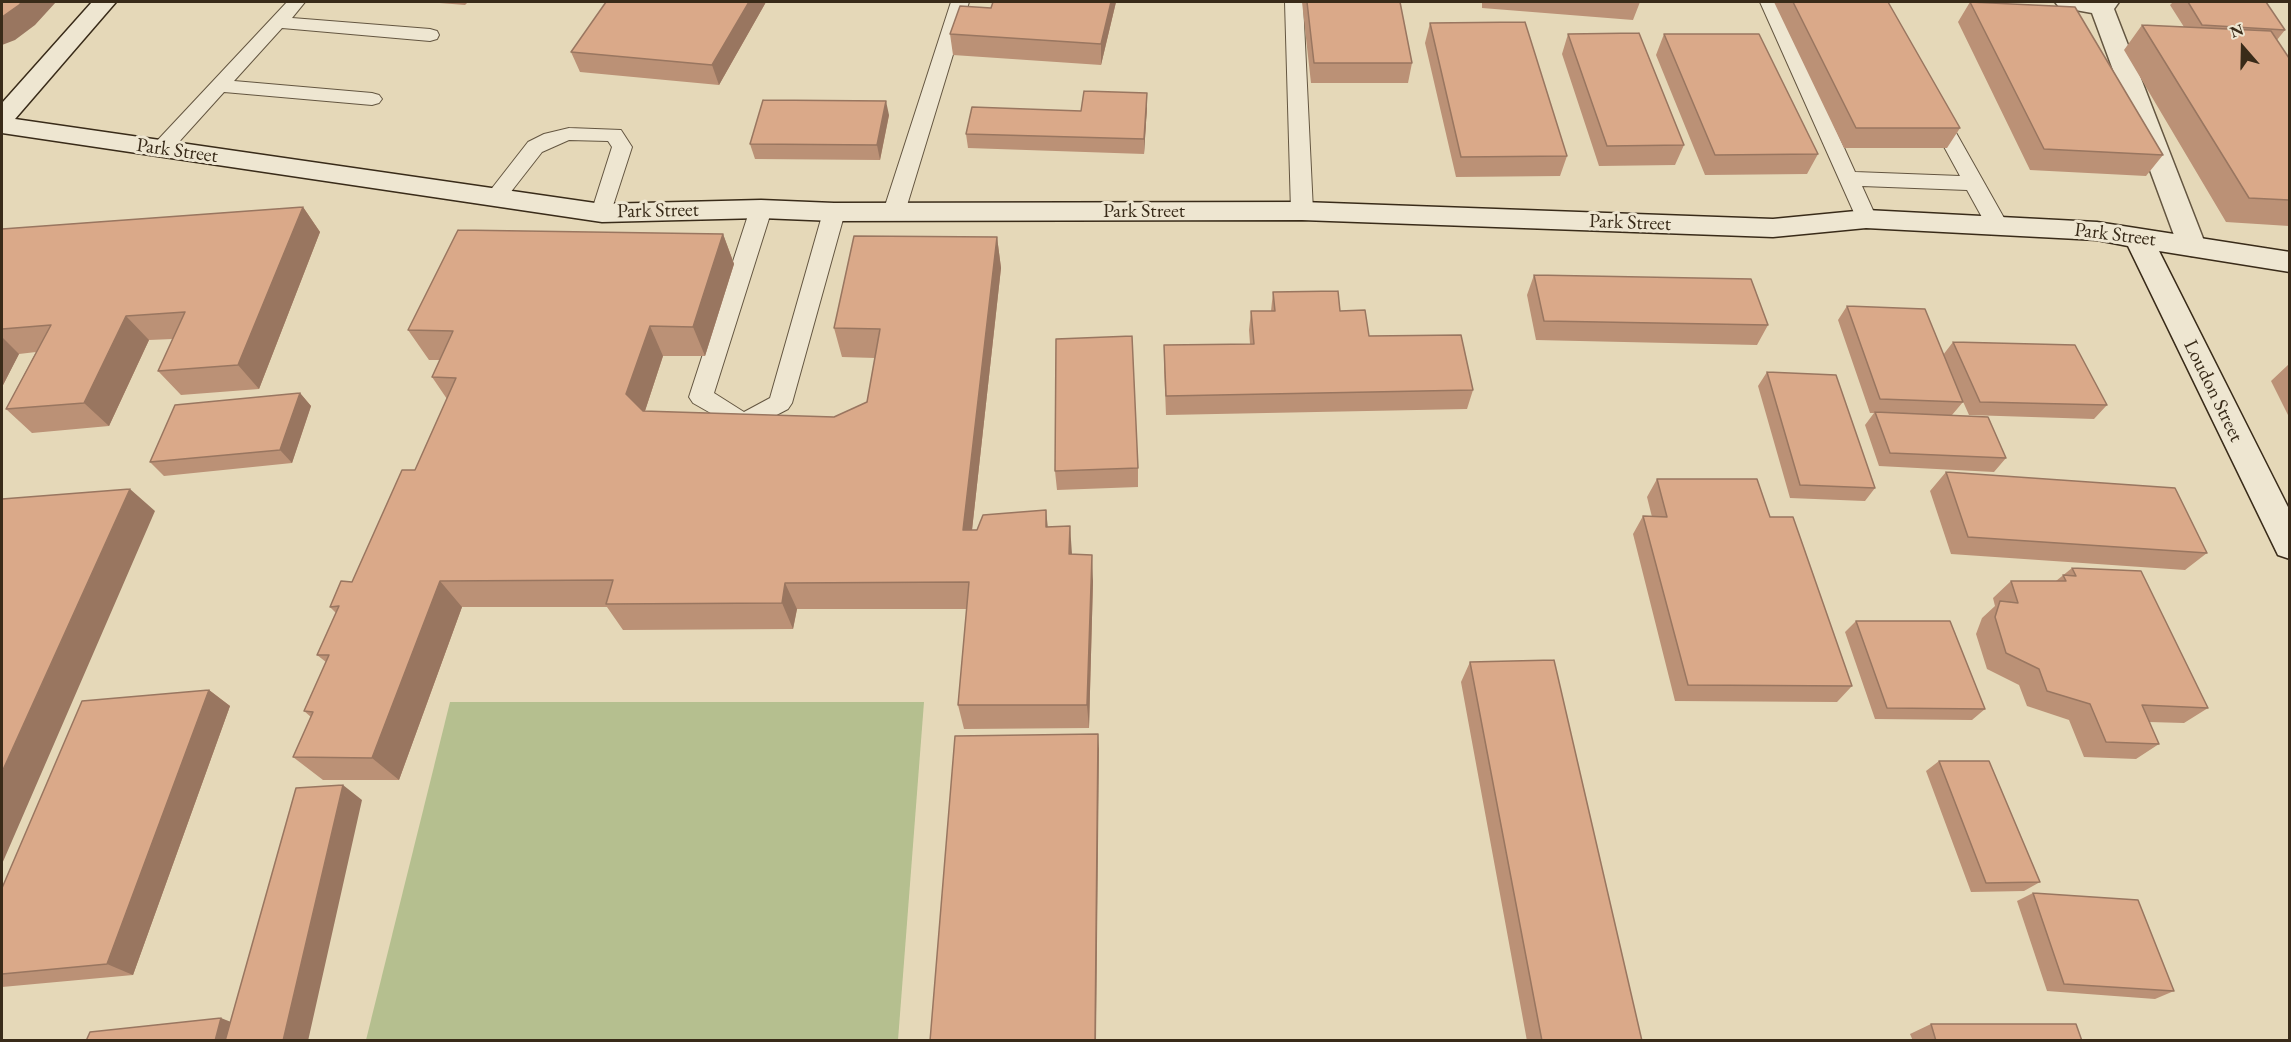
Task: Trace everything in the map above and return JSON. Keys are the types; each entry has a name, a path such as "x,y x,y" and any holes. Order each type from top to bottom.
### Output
{"main road":[{"path":"2,118 104,2"},
{"path":"2067,2 2104,5 2192,246"},
{"name":"Park Street","path":"2,125 602,213 761,210 834,212 1302,211 1773,228 1866,219 2097,231 2289,262"},
{"name":"Loudon Street","path":"2138,237 2289,545"}],"lane":[{"path":"161,149 296,2"},
{"path":"894,212 960,2"},
{"path":"1294,2 1302,211"},
{"path":"1769,2 1866,219"},
{"path":"278,22 430,35"},
{"path":"220,86 372,99"},
{"path":"1925,92 1997,225"},
{"path":"496,197 535,147 569,134 614,135 622,147 602,213"},
{"path":"1847,179 1974,183"},
{"path":"761,210 701,397 744,423 780,403 834,212"}],"green space":[{"path":"450,702 924,702 898,1040 366,1040"}],"building":[{"path":"2,2 22,2 2,17"},
{"path":"606,2 749,2 712,65 571,52"},
{"path":"993,2 1111,2 1101,44 950,34 960,6 991,8"},
{"path":"1307,2 1400,2 1412,63 1314,63"},
{"path":"1793,2 1888,2 1960,128 1856,128"},
{"path":"1970,2 2075,7 2163,155 2044,149"},
{"path":"2188,2 2266,2 2285,30 2202,25"},
{"path":"1525,22 1567,156 1461,157 1430,23"},
{"path":"2142,25 2271,31 2289,58 2289,200 2249,198"},
{"path":"1639,33 1684,145 1607,146 1568,34"},
{"path":"1664,34 1759,34 1818,154 1715,155"},
{"path":"1084,91 1147,93 1144,139 966,134 972,107 1081,111"},
{"path":"763,100 886,101 877,145 750,144"},
{"path":"303,207 238,365 158,371 185,312 126,316 84,403 6,409 51,325 2,329 2,229"},
{"path":"458,230 723,234 693,327 650,326 626,394 643,411 834,417 867,402 880,329 834,328 854,236 997,237 963,530 977,530 983,515 1046,510 1046,527 1070,526 1069,554 1092,555 1087,705 958,705 969,582 785,583 782,603 606,604 613,580 440,581 372,758 293,757 313,712 304,711 329,655 317,655 339,606 330,607 341,581 352,582 402,470 415,470 456,378 432,377 453,331 408,330"},
{"path":"1534,275 1751,279 1768,325 1544,321"},
{"path":"1338,291 1340,311 1365,310 1369,336 1461,335 1473,390 1166,396 1164,345 1254,344 1251,311 1275,311 1273,292"},
{"path":"1847,306 1925,309 1963,402 1880,399"},
{"path":"1132,336 1138,468 1055,471 1056,339"},
{"path":"1953,342 2075,345 2107,405 1980,402"},
{"path":"1767,372 1836,375 1875,488 1800,485"},
{"path":"300,393 280,450 150,462 175,405"},
{"path":"1875,412 1988,417 2006,458 1890,453"},
{"path":"1946,472 2175,488 2207,553 1968,537"},
{"path":"1657,479 1757,479 1770,517 1793,517 1852,686 1688,685 1643,516 1667,517"},
{"path":"130,489 2,772 2,499"},
{"path":"2072,568 2141,571 2208,708 2142,705 2159,744 2106,742 2090,704 2047,691 2039,669 2006,653 1995,617 2000,601 2018,603 2011,581 2066,581 2063,575 2076,576"},
{"path":"1856,621 1950,621 1985,709 1887,708"},
{"path":"1554,660 1642,1041 1542,1041 1470,662"},
{"path":"209,690 107,964 2,974 2,888 82,701"},
{"path":"1098,734 1095,1041 930,1041 955,736"},
{"path":"1939,761 1989,761 2040,882 1986,883"},
{"path":"343,785 283,1041 225,1041 296,788"},
{"path":"2033,893 2138,900 2174,991 2064,984"},
{"path":"221,1018 215,1041 86,1041 90,1032"},
{"path":"1931,1024 2076,1024 2082,1041 1936,1041"}]}
